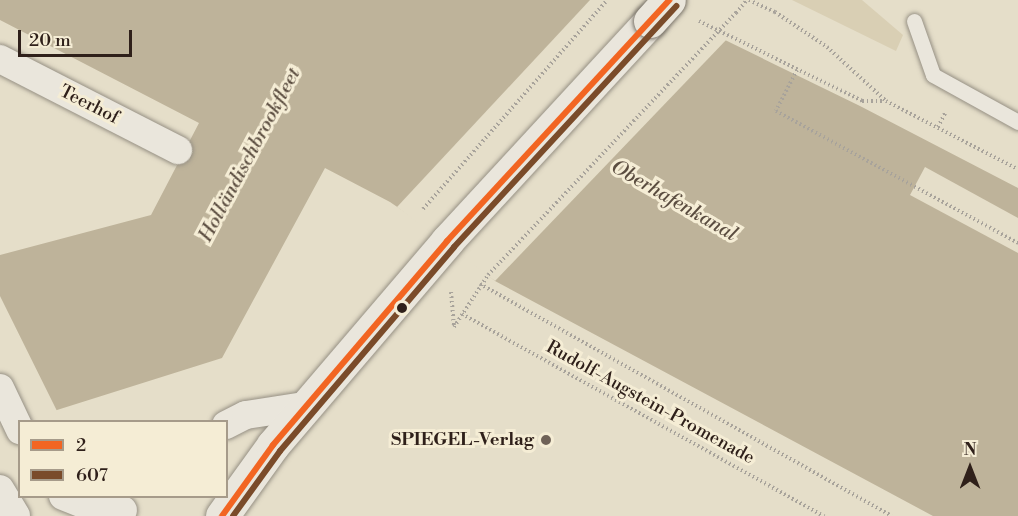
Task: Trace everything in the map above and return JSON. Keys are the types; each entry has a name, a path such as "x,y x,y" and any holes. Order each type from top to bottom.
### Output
{"main road":[{"path":"222,516 305,406 447,241 679,8"}],"street":[{"name":"Teerhof","path":"0,59 178,150"},
{"path":"0,388 18,426"},
{"path":"228,424 246,415 305,406"},
{"path":"0,489 15,516"},
{"path":"68,498 92,508 126,507"}],"lane":[{"path":"914,21 933,75 1018,122"}],"path":[{"path":"415,219 607,0"},
{"path":"453,327 488,275 748,0 775,12 827,47 886,101 1018,169"},
{"path":"679,8 797,70 862,101 886,101"},
{"path":"797,70 776,111 1018,243"},
{"path":"938,127 945,113"},
{"name":"Rudolf-Augstein-Promenade","path":"480,284 891,516"},
{"name":"Rudolf-Augstein-Promenade","path":"462,314 824,516"}],"shaded area":[{"path":"792,0 862,0 903,35 896,51"}],"water":[{"path":"0,0 643,0 860,106 1018,188 1018,516 933,516 495,281 447,241 390,202 325,168 222,358 57,410 33,420 18,420 18,426 0,434 0,255 151,215 199,123 0,20"}],"pier":[{"path":"590,0 650,0 728,38 495,281 397,207"},
{"path":"925,167 1018,218 1018,253 910,195"},
{"path":"0,296 58,413 42,420 18,420 18,430 0,437"}],"transit line":[{"name":"2","path":"222,516 273,445 447,241 669,0"},
{"name":"607","path":"233,516 280,451 454,247 676,6"}],"place":[{"name":"SPIEGEL-Verlag","path":"546,440"}],"water label":[{"name":"Holländischbrookfleet","path":"250,155"},
{"name":"Oberhafenkanal","path":"674,201"}]}
